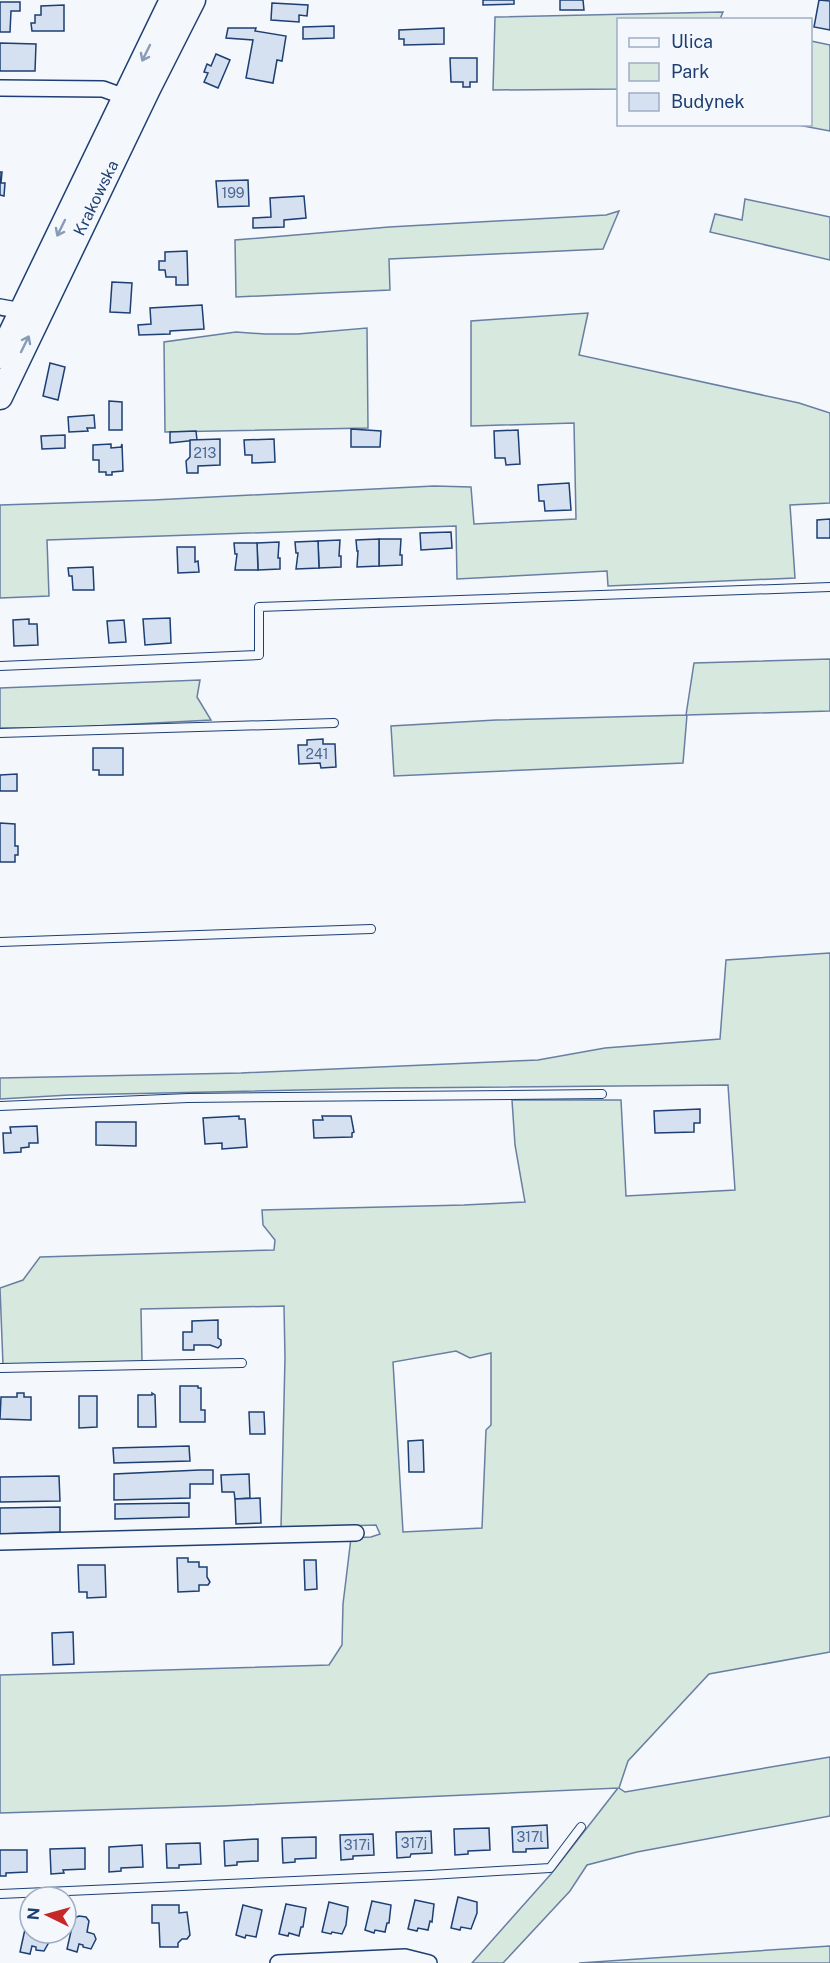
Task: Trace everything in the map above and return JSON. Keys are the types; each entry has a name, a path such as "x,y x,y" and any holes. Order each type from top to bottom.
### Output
{"main road":[{"name":"Krakowska","path":"0,356 11,309 175,1"},
{"name":"Krakowska","path":"0,397 145,95 175,1"}],"street":[{"path":"0,88 102,89 125,97"},
{"path":"0,1542 356,1533"},
{"path":"278,1963 405,1957 429,1963"}],"lane":[{"path":"0,666 259,655 259,608 830,587"},
{"path":"0,733 334,723"},
{"path":"0,942 371,929"},
{"path":"0,1106 188,1098 602,1094"},
{"path":"0,1368 242,1363"},
{"path":"0,1894 550,1868 581,1827"}],"green space":[{"path":"723,12 720,18 617,18 617,89 493,90 495,17"},
{"path":"812,41 830,45 830,131 803,126 812,126"},
{"path":"745,199 830,217 830,260 710,232 715,214 742,220"},
{"path":"619,211 603,249 389,259 390,290 236,297 235,240 389,227 606,215"},
{"path":"588,313 579,355 799,403 830,413 830,503 790,505 795,578 608,586 607,571 457,579 456,526 47,540 49,596 0,598 0,505 434,486 471,487 474,524 576,519 574,423 471,426 471,321"},
{"path":"367,328 368,428 165,432 164,342 236,332 298,334"},
{"path":"830,659 830,711 687,715 683,763 394,776 391,726 496,720 686,715 694,663"},
{"path":"200,680 197,697 211,720 59,728 0,728 0,688"},
{"path":"830,953 830,1652 709,1674 628,1761 619,1788 625,1792 830,1757 830,1816 637,1852 587,1865 570,1891 503,1963 472,1963 551,1874 618,1788 222,1806 0,1813 0,1675 329,1665 342,1645 343,1604 351,1538 380,1534 376,1525 281,1528 284,1306 141,1309 142,1362 3,1365 0,1288 23,1280 40,1257 274,1250 275,1240 263,1225 262,1210 525,1202 515,1145 512,1100 621,1100 626,1196 735,1190 728,1085 393,1088 69,1095 0,1099 0,1078 241,1073 538,1060 605,1048 720,1039 726,960","holes":["456,1351 470,1358 491,1353 491,1425 486,1430 482,1528 403,1532 393,1362"]},
{"path":"830,1946 830,1963 579,1963"}],"building":[{"path":"483,0 514,0 514,4 483,5"},
{"path":"560,0 583,0 584,10 560,10"},
{"path":"819,0 830,1 830,30 814,27"},
{"path":"0,2 20,2 20,11 11,11 10,32 0,32"},
{"path":"272,3 308,5 307,16 299,15 299,22 271,20"},
{"path":"64,5 64,31 32,31 31,23 35,23 35,15 41,15 41,6"},
{"path":"334,26 334,38 303,39 303,27"},
{"path":"228,28 256,28 255,31 286,36 282,61 277,60 273,83 246,78 253,40 226,38"},
{"path":"444,28 444,44 404,45 404,39 399,39 399,30"},
{"path":"0,43 36,44 35,71 0,71"},
{"path":"216,54 230,60 218,88 204,82 208,73 204,72 207,64 211,66"},
{"path":"450,58 477,58 477,82 470,82 470,87 463,87 463,82 451,82"},
{"path":"0,172 2,172 1,183 5,183 4,196 0,195"},
{"path":"248,180 249,206 218,207 216,181"},
{"path":"304,196 306,218 284,220 284,227 253,228 253,218 271,217 270,198"},
{"path":"187,251 188,285 176,285 176,277 166,277 165,270 159,270 159,261 165,261 165,252"},
{"path":"112,282 132,283 130,313 110,312"},
{"path":"202,305 204,329 170,331 170,334 139,335 138,325 151,324 150,308"},
{"path":"50,363 65,367 58,400 43,396"},
{"path":"109,401 122,402 122,430 109,430"},
{"path":"94,415 95,428 87,428 88,431 69,432 68,417"},
{"path":"351,429 381,431 380,447 351,447"},
{"path":"518,430 520,464 506,465 505,458 495,458 494,431"},
{"path":"196,431 197,440 170,443 170,432"},
{"path":"65,435 65,448 42,449 41,436"},
{"path":"220,439 220,465 198,466 198,473 187,473 186,461 190,457 190,440"},
{"path":"274,439 275,462 252,463 252,455 245,455 244,440"},
{"path":"111,444 111,448 121,447 122,444 123,471 106,475 106,472 99,472 99,460 93,460 93,445"},
{"path":"569,483 571,510 545,511 544,501 539,501 538,485"},
{"path":"830,519 830,538 817,538 817,520"},
{"path":"451,532 452,548 421,550 420,533"},
{"path":"379,539 401,539 402,565 379,566"},
{"path":"379,539 379,566 357,567 356,540"},
{"path":"340,540 341,567 319,568 318,541"},
{"path":"318,541 319,568 296,569 298,553 296,553 295,542"},
{"path":"279,542 280,569 258,570 257,543"},
{"path":"234,543 257,543 258,570 235,570 237,554 235,554"},
{"path":"177,547 195,547 195,562 198,561 199,572 178,573"},
{"path":"93,567 94,590 73,590 72,576 69,576 68,568"},
{"path":"170,618 171,643 145,645 143,619"},
{"path":"29,619 29,624 37,624 38,645 14,646 13,620"},
{"path":"124,620 126,642 109,643 107,621"},
{"path":"323,739 323,744 335,744 336,767 321,768 320,763 299,764 298,745 307,745 307,740"},
{"path":"93,748 123,748 123,775 99,775 99,770 93,770"},
{"path":"17,774 17,791 0,791 0,775"},
{"path":"0,823 15,824 15,846 18,846 18,855 15,855 15,862 0,862"},
{"path":"700,1109 700,1123 694,1123 694,1132 655,1133 654,1111"},
{"path":"239,1116 239,1119 245,1119 247,1147 222,1149 222,1143 205,1144 203,1118"},
{"path":"322,1116 351,1116 354,1132 352,1137 314,1138 313,1120 323,1120"},
{"path":"96,1122 136,1122 136,1146 96,1145"},
{"path":"37,1126 38,1143 29,1143 29,1147 21,1148 21,1152 4,1153 3,1133 11,1133 10,1127"},
{"path":"218,1320 218,1338 221,1340 221,1345 218,1348 210,1345 194,1345 194,1350 183,1350 183,1332 192,1332 192,1321"},
{"path":"180,1386 201,1388 201,1410 205,1410 205,1422 180,1422"},
{"path":"17,1393 24,1393 24,1397 31,1397 31,1420 0,1419 1,1397 17,1397"},
{"path":"152,1393 155,1395 156,1427 138,1427 138,1395 152,1395"},
{"path":"79,1396 97,1396 97,1427 79,1428"},
{"path":"249,1412 264,1412 265,1434 250,1434"},
{"path":"423,1440 424,1472 409,1472 408,1441"},
{"path":"189,1446 190,1461 114,1463 113,1448"},
{"path":"213,1470 213,1484 190,1484 190,1498 114,1500 114,1474"},
{"path":"249,1474 250,1498 235,1499 234,1492 222,1492 221,1475"},
{"path":"59,1476 60,1501 0,1502 0,1477"},
{"path":"260,1498 261,1523 236,1524 235,1499"},
{"path":"189,1503 189,1517 115,1519 115,1504"},
{"path":"60,1507 60,1532 0,1534 0,1508"},
{"path":"177,1558 188,1558 188,1562 199,1562 199,1567 207,1567 207,1577 210,1582 208,1585 199,1585 199,1591 178,1592"},
{"path":"304,1560 316,1560 317,1589 305,1590"},
{"path":"78,1565 105,1565 106,1597 87,1598 87,1592 79,1592"},
{"path":"73,1632 74,1664 53,1665 52,1633"},
{"path":"547,1825 548,1848 513,1852 512,1827"},
{"path":"489,1828 490,1850 468,1851 468,1854 455,1855 454,1829"},
{"path":"431,1831 432,1853 411,1854 410,1857 397,1858 396,1832"},
{"path":"373,1834 374,1855 353,1856 353,1859 341,1860 340,1835"},
{"path":"316,1837 316,1858 295,1859 295,1862 283,1863 282,1838"},
{"path":"258,1839 258,1861 237,1862 237,1865 225,1866 224,1841"},
{"path":"200,1843 201,1864 167,1868 166,1844"},
{"path":"142,1845 143,1867 121,1868 121,1871 109,1872 109,1847"},
{"path":"85,1848 85,1869 63,1870 64,1873 51,1874 50,1849"},
{"path":"0,1850 27,1850 27,1872 6,1873 6,1876 0,1876"},
{"path":"458,1897 477,1902 477,1913 471,1929 451,1928"},
{"path":"415,1900 434,1904 432,1922 430,1921 428,1930 408,1929"},
{"path":"372,1901 391,1905 389,1923 387,1923 385,1932 375,1930 374,1933 365,1930"},
{"path":"329,1902 348,1907 346,1925 342,1934 322,1932"},
{"path":"286,1904 306,1908 299,1936 289,1933 288,1936 279,1934"},
{"path":"152,1905 179,1905 179,1913 187,1912 190,1935 178,1943 178,1947 160,1947 159,1923 152,1923"},
{"path":"243,1905 262,1910 256,1937 246,1935 245,1938 236,1935"},
{"path":"78,1916 86,1917 89,1921 87,1932 94,1934 96,1939 91,1949 79,1944 77,1952 67,1949 68,1945 78,1945"},
{"path":"22,1945 47,1945 44,1951 36,1950 36,1947 32,1946 30,1954 20,1952"}]}
